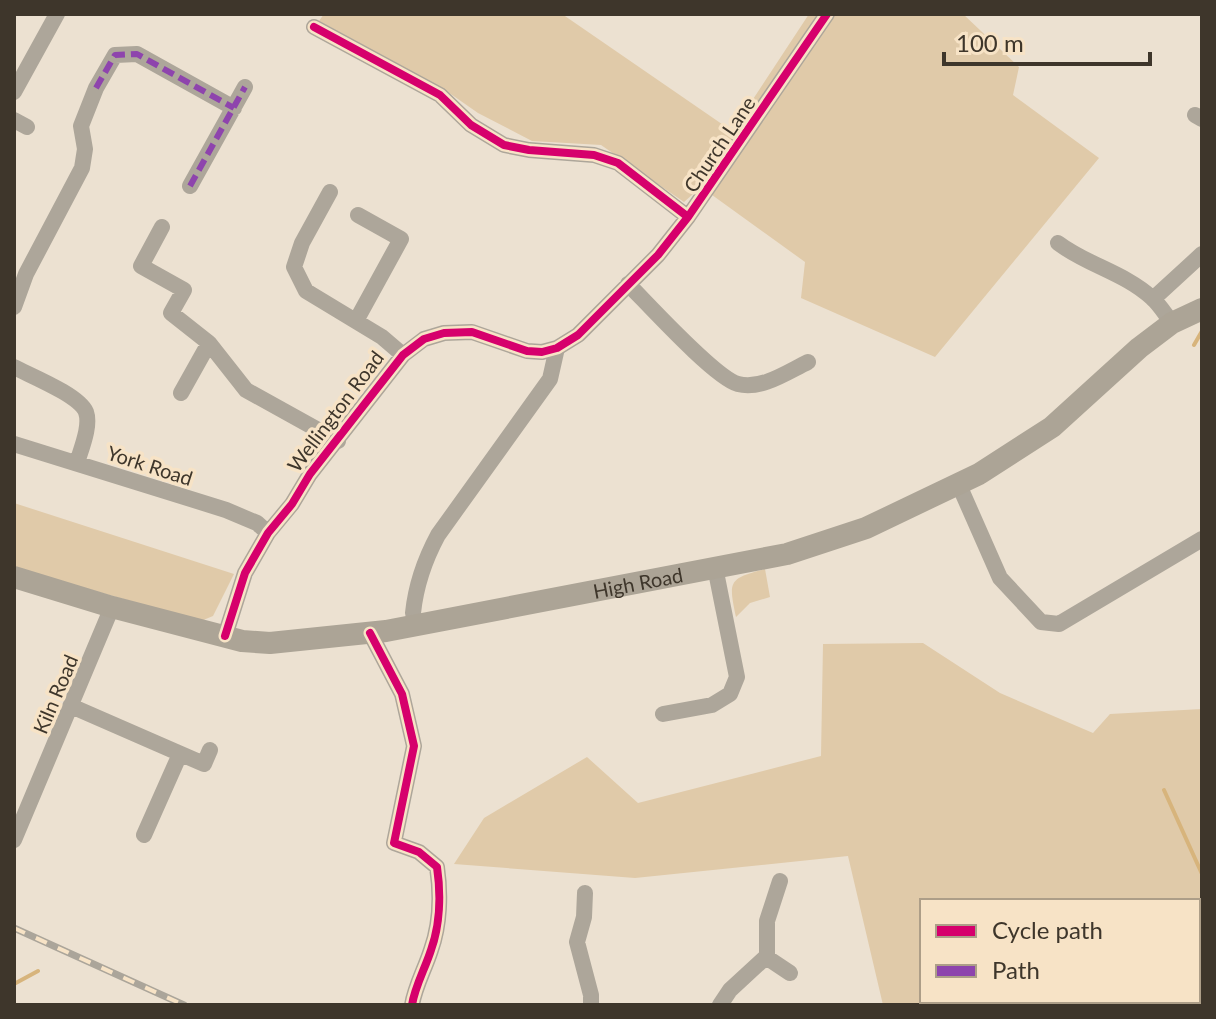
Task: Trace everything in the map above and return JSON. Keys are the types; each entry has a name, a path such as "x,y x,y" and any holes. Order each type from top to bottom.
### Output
{"main road":[{"name":"High Road","path":"14,577 242,641 270,643 370,633 487,614 787,554 866,528 959,485 1052,427 1139,348 1172,323 1202,309"}],"street":[{"path":"14,92 57,14"},
{"name":"Church Lane","path":"557,348 578,335 658,255 688,217 827,14"},
{"path":"314,27 440,95 471,125 504,145 594,155 618,163 688,217"},
{"path":"14,307 26,274 82,168 85,149 81,126 96,88 115,55 137,54 234,108"},
{"path":"190,186 245,87"},
{"path":"330,192 302,243 294,267 306,291 382,337 403,355"},
{"path":"356,321 401,239 358,215"},
{"path":"162,227 141,266 184,290 171,313 209,343 246,390 338,441"},
{"path":"1058,243 1075,256 1135,285 1153,299 1172,323"},
{"path":"1153,299 1202,254"},
{"path":"628,284 714,370 738,384 765,383 808,362"},
{"name":"Wellington Road","path":"225,636 245,573 268,533 403,355 424,339 444,333 472,332 527,351 542,352 557,348"},
{"path":"181,393 209,343"},
{"path":"413,613 424,560 438,535 550,379 557,348"},
{"path":"14,367 76,401 86,412 87,427 77,463"},
{"name":"York Road","path":"14,444 226,510 257,523 268,533"},
{"path":"959,485 1000,578 1041,622 1059,624 1202,539"},
{"path":"663,714 712,705 730,694 737,677 715,567"},
{"name":"Kiln Road","path":"14,840 112,607"},
{"path":"370,633 402,694 414,746 394,843 419,852 437,867 441,892 433,947 412,1005"},
{"path":"71,706 204,764 210,750"},
{"path":"144,835 180,754"},
{"path":"720,1005 730,990 766,957 767,921 780,881"},
{"path":"585,893 584,917 577,942 591,1005"},
{"path":"766,957 790,973"}],"shaded area":[{"path":"324,14 562,14 732,131 809,14 963,14 1019,67 1013,95 1099,158 935,357 801,298 805,262 701,187 684,202 601,145 532,141 319,21"},
{"path":"14,503 234,574 213,616 201,621 14,568"},
{"path":"765,569 770,597 750,603 736,617 732,595 734,583"},
{"path":"923,643 1000,693 1093,733 1110,714 1202,709 1202,1005 883,1005 848,856 635,878 454,864 484,818 587,757 638,803 821,756 823,644"}],"waterway":[{"path":"1194,345 1202,331"},
{"path":"1164,790 1202,874"},
{"path":"14,984 38,971"}],"railway":[{"path":"14,928 184,1005"}],"marked path":[{"path":"96,88 115,55 137,54 234,108"},
{"path":"190,186 245,87"}],"cycle path":[{"path":"225,636 245,573 268,533 403,355 424,339 444,333 472,332 527,351 542,352 557,348 578,335 658,255 688,217 827,14"},
{"path":"314,27 440,95 471,125 504,145 594,155 618,163 688,217"},
{"path":"370,633 402,694 414,746 394,843 419,852 437,867 439,909 436,930 412,1005"}]}
